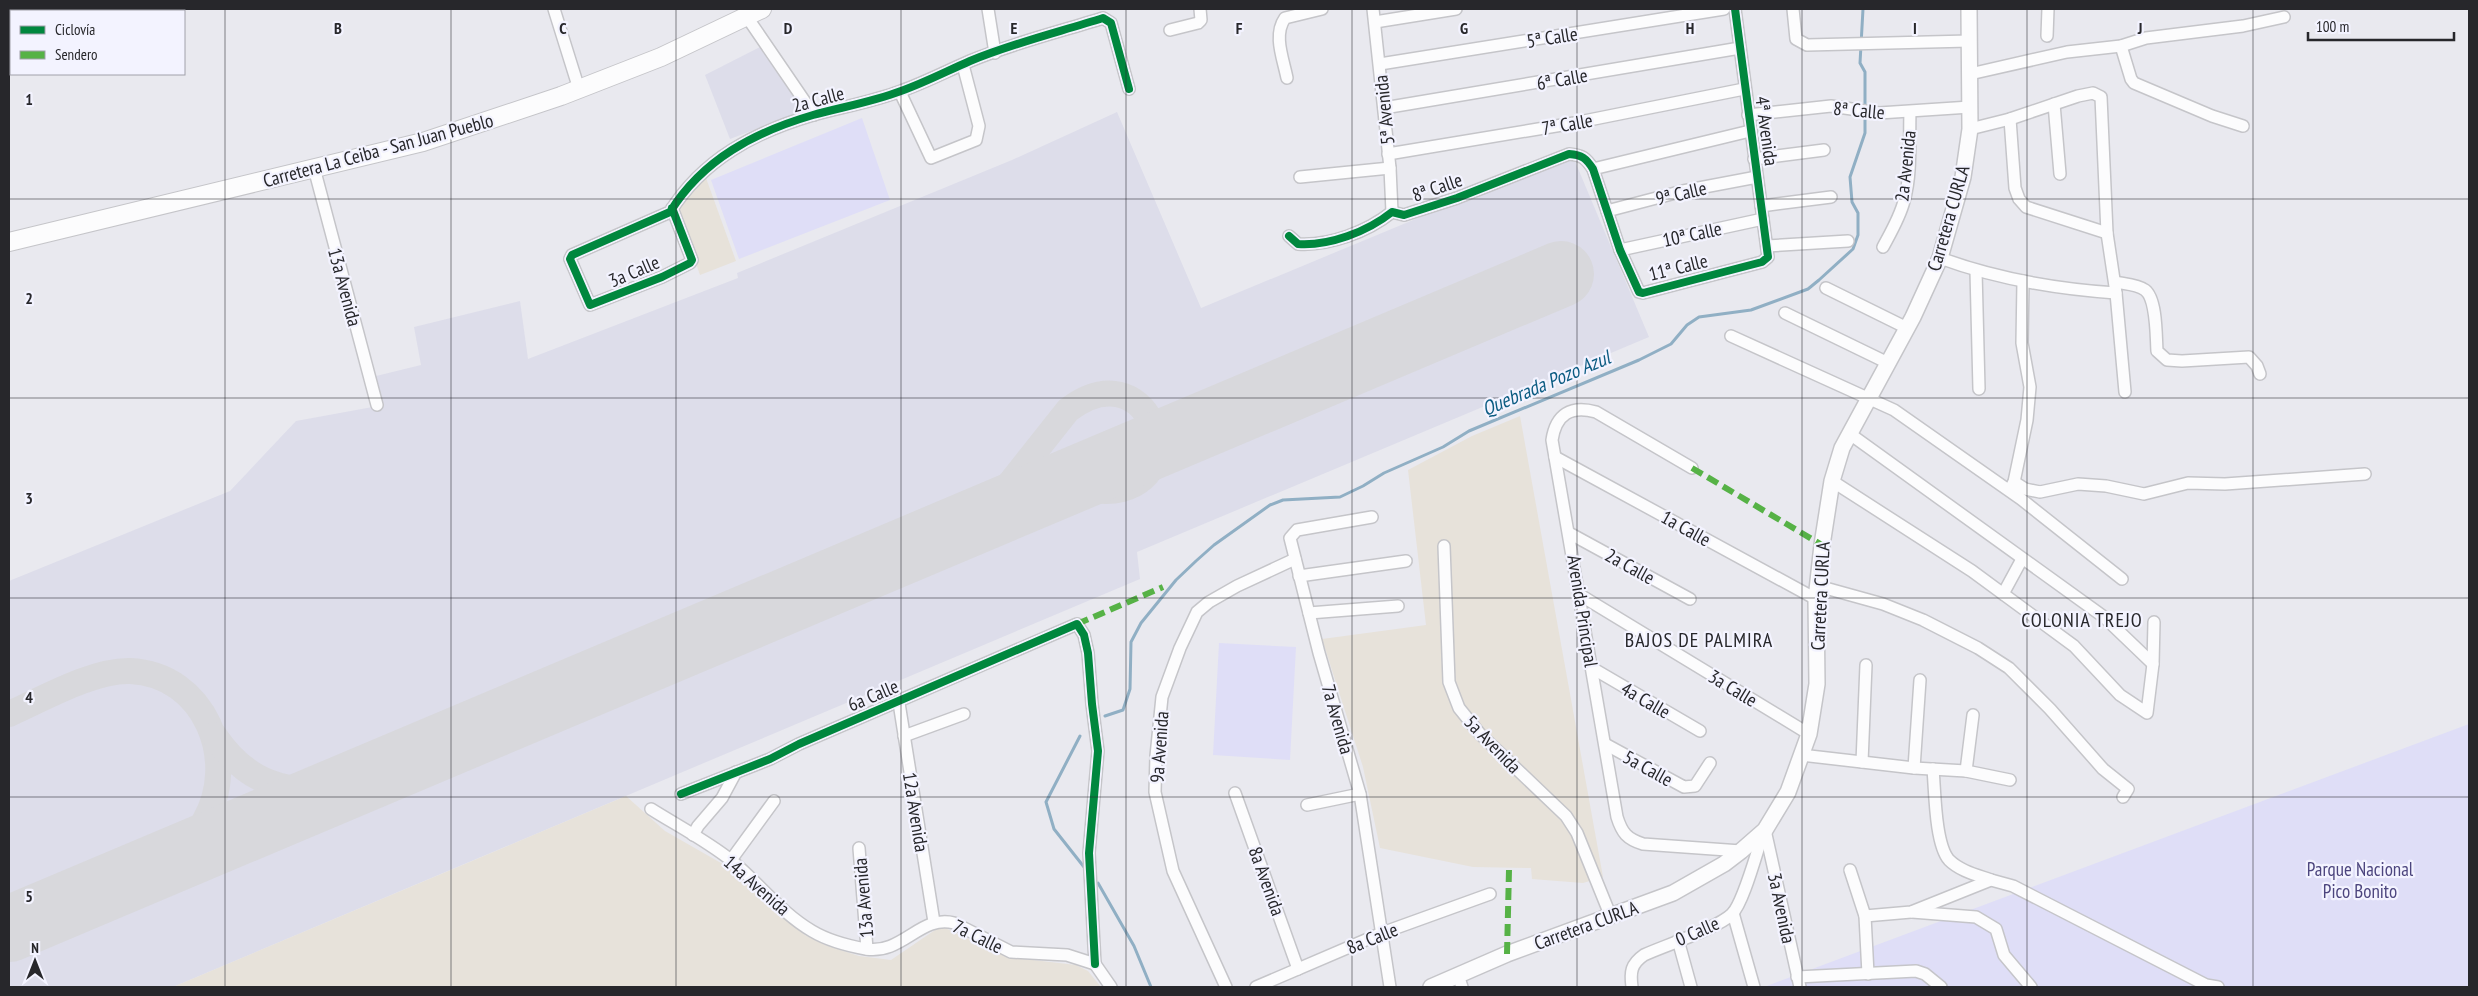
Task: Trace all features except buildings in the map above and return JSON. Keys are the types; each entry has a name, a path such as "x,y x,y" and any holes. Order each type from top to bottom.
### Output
{"main road":[{"name":"Carretera CURLA","path":"1431,987 1460,981 1507,954 1673,893 1724,864 1765,830 1788,792 1809,734 1817,684 1817,593 1832,481 1842,448 1907,328 1940,258 1963,177 1970,129 1969,9"},
{"name":"Carretera La Ceiba - San Juan Pueblo","path":"9,242 423,142 491,121 579,89 661,57 754,13"}],"street":[{"path":"554,9 579,89"},
{"path":"988,9 995,52"},
{"path":"1170,30 1198,23 1201,20 1200,9"},
{"path":"1287,78 1279,40 1279,26 1285,18 1322,9"},
{"name":"5ª Avenida","path":"1373,9 1390,168 1392,212"},
{"path":"1375,22 1456,9"},
{"name":"5ª Calle","path":"1380,64 1724,9"},
{"name":"4ª Avenida","path":"1735,9 1744,89 1768,251"},
{"path":"1793,9 1796,39 1801,44 1867,45 1969,41"},
{"path":"2047,36 2048,9"},
{"path":"754,13 814,115"},
{"name":"2a Calle","path":"593,305 587,302 570,259 572,255 670,212 689,185 711,164 740,143 814,115 858,105 900,92 995,52 1103,18 1112,23 1129,88"},
{"path":"1970,74 2067,52 2121,46 2146,38 2243,26 2284,18"},
{"path":"2121,46 2130,80 2134,83 2212,116 2243,126"},
{"name":"6ª Calle","path":"1384,108 1740,48"},
{"path":"900,92 929,156 934,158 976,140 978,136 979,126 963,65"},
{"name":"7ª Calle","path":"1388,154 1574,123 1744,89"},
{"path":"1970,129 2078,96 2093,93 2100,97 2107,233 2115,288 2125,392"},
{"path":"2054,104 2060,174"},
{"name":"8ª Calle","path":"1748,116 1831,106 1864,111 1910,112 1970,106"},
{"name":"2a Avenida","path":"1883,246 1898,220 1905,200 1909,165 1910,112"},
{"path":"2010,118 2015,188 2019,199 2026,207 2107,233"},
{"path":"1620,250 1593,169 1750,131"},
{"path":"1754,159 1824,150"},
{"name":"8ª Calle","path":"1289,236 1298,244 1311,245 1340,238 1382,220 1392,212 1400,216 1413,212 1569,154 1580,155 1586,159 1593,169"},
{"name":"13a Avenida","path":"314,168 376,405"},
{"path":"1300,177 1390,168"},
{"name":"9ª Calle","path":"1607,211 1683,191 1757,177"},
{"path":"1761,206 1831,197"},
{"name":"3a Calle","path":"593,305 688,265 692,260 672,208"},
{"name":"10ª Calle","path":"1620,250 1763,219"},
{"path":"1768,251 1848,241"},
{"name":"11ª Calle","path":"1620,250 1641,293 1762,262 1768,251"},
{"path":"1940,258 1976,271 2066,290 2138,287 2150,295 2153,306 2157,351 2167,360 2182,361 2249,356 2257,366 2260,374"},
{"path":"1976,271 1979,389"},
{"path":"2012,486 2027,420 2030,387 2022,343 2023,281"},
{"path":"1826,288 1907,328"},
{"path":"1785,313 1888,363"},
{"path":"1732,336 1894,410 1984,475 2025,489 2040,492 2078,484 2106,486 2144,494 2188,483 2225,484 2365,474"},
{"name":"Avenida Principal","path":"1692,468 1608,418 1584,409 1571,411 1557,422 1552,440 1570,533 1617,817 1621,831 1630,840 1642,844 1741,851"},
{"path":"1850,434 1942,498 2022,559 2104,617 2152,664"},
{"name":"1a Calle","path":"1555,457 1817,593 1883,604 1922,620 1978,648 2009,668 2050,709 2103,769 2128,789 2123,797"},
{"path":"1832,481 1972,571 2074,646 2120,695 2146,713 2152,664 2154,622"},
{"path":"2012,486 2122,579"},
{"name":"7a Avenida","path":"1372,518 1297,530 1290,538 1308,613 1360,794 1390,987"},
{"name":"2a Calle","path":"1570,533 1690,599"},
{"name":"5a Avenida","path":"1444,546 1449,682 1459,708 1480,734 1566,816 1577,834 1611,917"},
{"name":"9a Avenida","path":"1226,987 1173,871 1157,800 1156,756 1162,697 1180,648 1197,612 1209,602 1238,586 1295,559"},
{"path":"2003,594 2022,559"},
{"path":"1299,576 1406,561"},
{"name":"3a Calle","path":"1580,595 1809,734"},
{"path":"1308,613 1398,606"},
{"name":"6a Calle","path":"681,794 899,703 1077,624 1084,635 1088,653 1098,751 1088,853 1095,964"},
{"path":"1862,762 1866,665"},
{"name":"4a Calle","path":"1592,668 1700,731"},
{"path":"1914,768 1920,680"},
{"name":"12a Avenida","path":"899,703 934,922"},
{"path":"904,736 964,714"},
{"path":"1966,770 1973,715"},
{"name":"5a Calle","path":"1605,744 1684,787 1695,786 1710,763"},
{"path":"1801,756 1914,768 1966,770 2010,780"},
{"path":"1933,769 1942,847 1949,859 1957,866 1991,880 2013,886 2206,985 2218,987"},
{"path":"693,835 698,826 722,798 736,772"},
{"name":"8a Avenida","path":"1236,793 1298,969"},
{"path":"1307,805 1360,794"},
{"path":"731,860 774,801"},
{"name":"14a Avenida","path":"652,809 731,860 789,914 812,932 867,949"},
{"name":"0 Calle","path":"1632,987 1631,976 1635,962 1644,955 1724,920 1733,913 1765,830"},
{"name":"3a Avenida","path":"1765,830 1798,982"},
{"name":"13a Avenida","path":"858,848 867,949"},
{"path":"1850,870 1865,916 1868,974"},
{"path":"1911,912 1991,880"},
{"name":"8a Calle","path":"1256,987 1382,933 1490,894"},
{"path":"1865,916 1911,912 1976,917 1996,929 2004,956 2031,987"},
{"path":"1733,913 1754,987"},
{"name":"7a Calle","path":"867,949 891,948 934,922 944,920 954,923 1011,952 1067,955 1095,964"},
{"path":"1678,940 1691,987"},
{"path":"1095,964 1111,987"},
{"path":"1798,982 1902,971 1926,974 1941,987"}],"shaded area":[{"path":"760,47 803,111 730,139 705,75"},
{"path":"1117,112 1201,308 1570,155 1574,159 1649,337 1137,552 1140,579 173,987 9,987 9,581 230,491 296,421 378,406 372,377 421,365 414,327 520,301 528,359 738,278 737,273 1012,160"},
{"path":"706,178 736,261 700,275 677,209 694,185"},
{"path":"1520,416 1603,877 1583,883 1532,879 1531,868 1473,867 1380,848 1363,767 1322,639 1426,625 1408,470 1472,436"},
{"path":"626,796 665,831 728,867 805,935 825,945 859,956 891,960 935,930 943,927 1008,957 1076,965 1088,971 1101,987 173,987"}],"green space":[{"path":"862,118 890,200 739,259 711,180"},
{"path":"1219,643 1296,647 1290,760 1213,755"},
{"name":"Parque Nacional Pico Bonito","path":"2469,724 2469,987 1764,987"}],"waterway":[{"name":"Quebrada Pozo Azul","path":"1863,9 1860,63 1865,72 1865,108"},
{"name":"Quebrada Pozo Azul","path":"1105,716 1123,710 1130,689 1131,642 1141,623 1176,580 1196,561 1214,545 1270,505 1283,500 1340,497 1384,473 1443,447 1469,431 1639,360 1671,344 1687,325 1699,317 1751,310 1808,289 1853,249 1858,235 1858,213 1852,202 1850,177 1865,133 1865,114"},
{"name":"Quebrada Pozo Azul","path":"1080,736 1046,802 1054,829 1084,867"},
{"name":"Quebrada Pozo Azul","path":"1098,883 1134,946 1151,987"}],"taxiway":[{"path":"971,523 988,511 1068,410 1096,395 1119,395 1138,404 1150,421 1156,441 1154,461 1143,478 1122,489 1107,491 1061,485"},
{"path":"9,714 68,686 100,675 116,672 130,671 156,676 178,687 196,704 209,725 216,748 218,773 214,798 204,822 192,838 169,862"},
{"path":"214,735 226,751 250,773 278,785 311,792 330,793"}],"runway":[{"path":"9,929 1561,274"}],"marked path":[{"path":"1692,468 1822,545"},
{"path":"1077,624 1163,587"},
{"path":"1507,954 1509,870"}],"cycle path":[{"path":"1289,236 1298,244 1322,243 1335,240 1371,226 1392,212 1404,215 1457,198 1569,154 1583,158 1593,169 1620,250 1639,292 1643,293 1762,262 1768,257 1735,9"},
{"path":"672,208 692,260 690,263 662,277 590,305 570,259 572,255 670,212 683,193 714,162 751,139 771,130 813,115 890,95 970,61 1019,43 1103,18 1111,23 1129,89"},
{"path":"681,794 770,759 799,744 1077,624 1084,635 1088,653 1098,751 1089,853 1095,964"}],"district":[{"name":"COLONIA TREJO","path":"2082,620"},
{"name":"BAJOS DE PALMIRA","path":"1699,640"}]}
